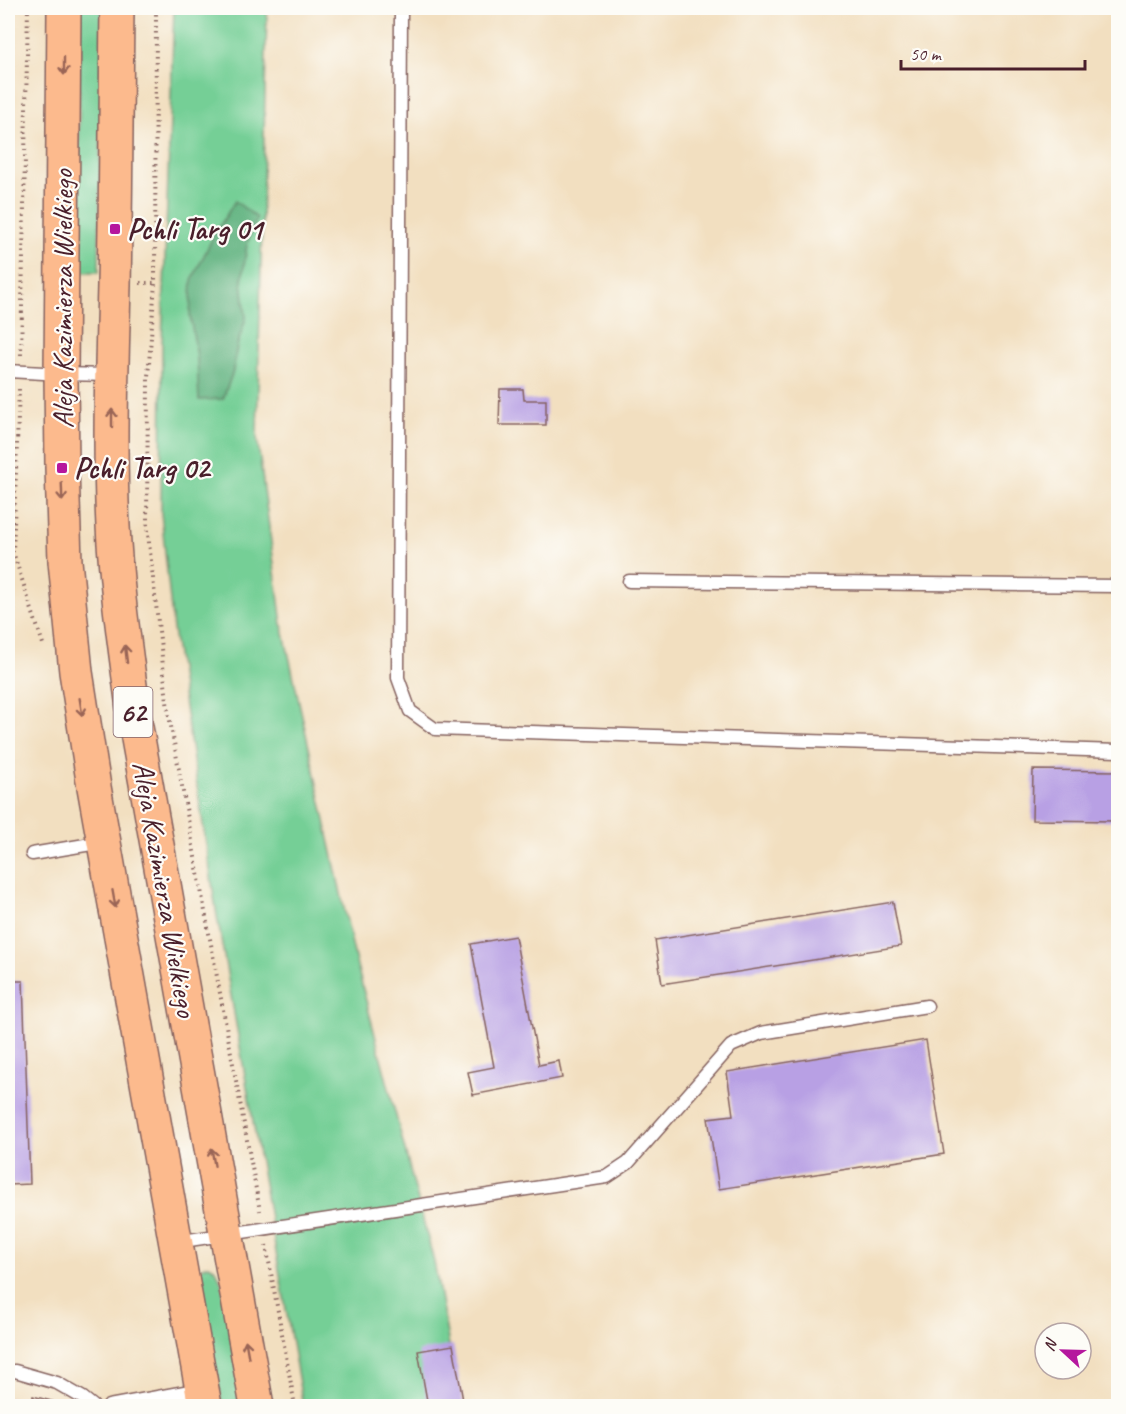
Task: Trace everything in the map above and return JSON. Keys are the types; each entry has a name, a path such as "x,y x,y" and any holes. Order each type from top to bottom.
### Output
{"main road":[{"name":"Aleja Kazimierza Wielkiego","path":"64,8 62,468 65,561 76,672 94,788 203,1398"},
{"name":"Aleja Kazimierza Wielkiego","path":"117,8 111,375 113,526 123,631 134,716 257,1407"}],"lane":[{"path":"401,8 398,678 410,711 435,729 1119,751"},
{"path":"8,371 111,375"},
{"path":"629,581 1119,586"},
{"path":"32,854 104,842"},
{"path":"175,1242 607,1177 628,1162 731,1046 761,1033 927,1006"},
{"path":"8,1372 15,1371 57,1383 83,1398 93,1407"},
{"path":"110,1407 203,1398"}],"path":[{"path":"21,326 28,8"},
{"path":"156,8 155,283 148,377 147,525 168,710 295,1407"}],"green space":[{"path":"80,8 102,8 99,272 78,272"},
{"path":"174,8 267,8 257,437 282,624 355,958 434,1262 460,1406 303,1406 217,916 173,629 161,513 162,343"},
{"path":"235,201 257,218 247,244 242,281 246,318 237,346 233,371 223,399 199,400 197,356 190,316 192,280 213,237"},
{"path":"209,1265 216,1269 222,1284 244,1406 222,1406 199,1276 200,1270"}],"building":[{"path":"500,389 523,389 524,400 546,400 546,425 499,425"},
{"path":"1033,770 1118,771 1118,821 1032,820"},
{"path":"893,902 901,946 662,984 655,940"},
{"path":"515,936 539,1065 559,1061 562,1078 473,1095 468,1072 494,1067 471,944"},
{"path":"8,981 23,981 30,1184 8,1185"},
{"path":"926,1040 944,1154 719,1189 708,1118 733,1115 727,1072"},
{"path":"453,1345 464,1406 428,1406 418,1351"},
{"path":"33,1396 55,1402 54,1406 8,1406 8,1398 32,1404"}],"place":[{"name":"Pchli Targ 01","path":"115,229"},
{"name":"Pchli Targ 02","path":"62,468"}]}
